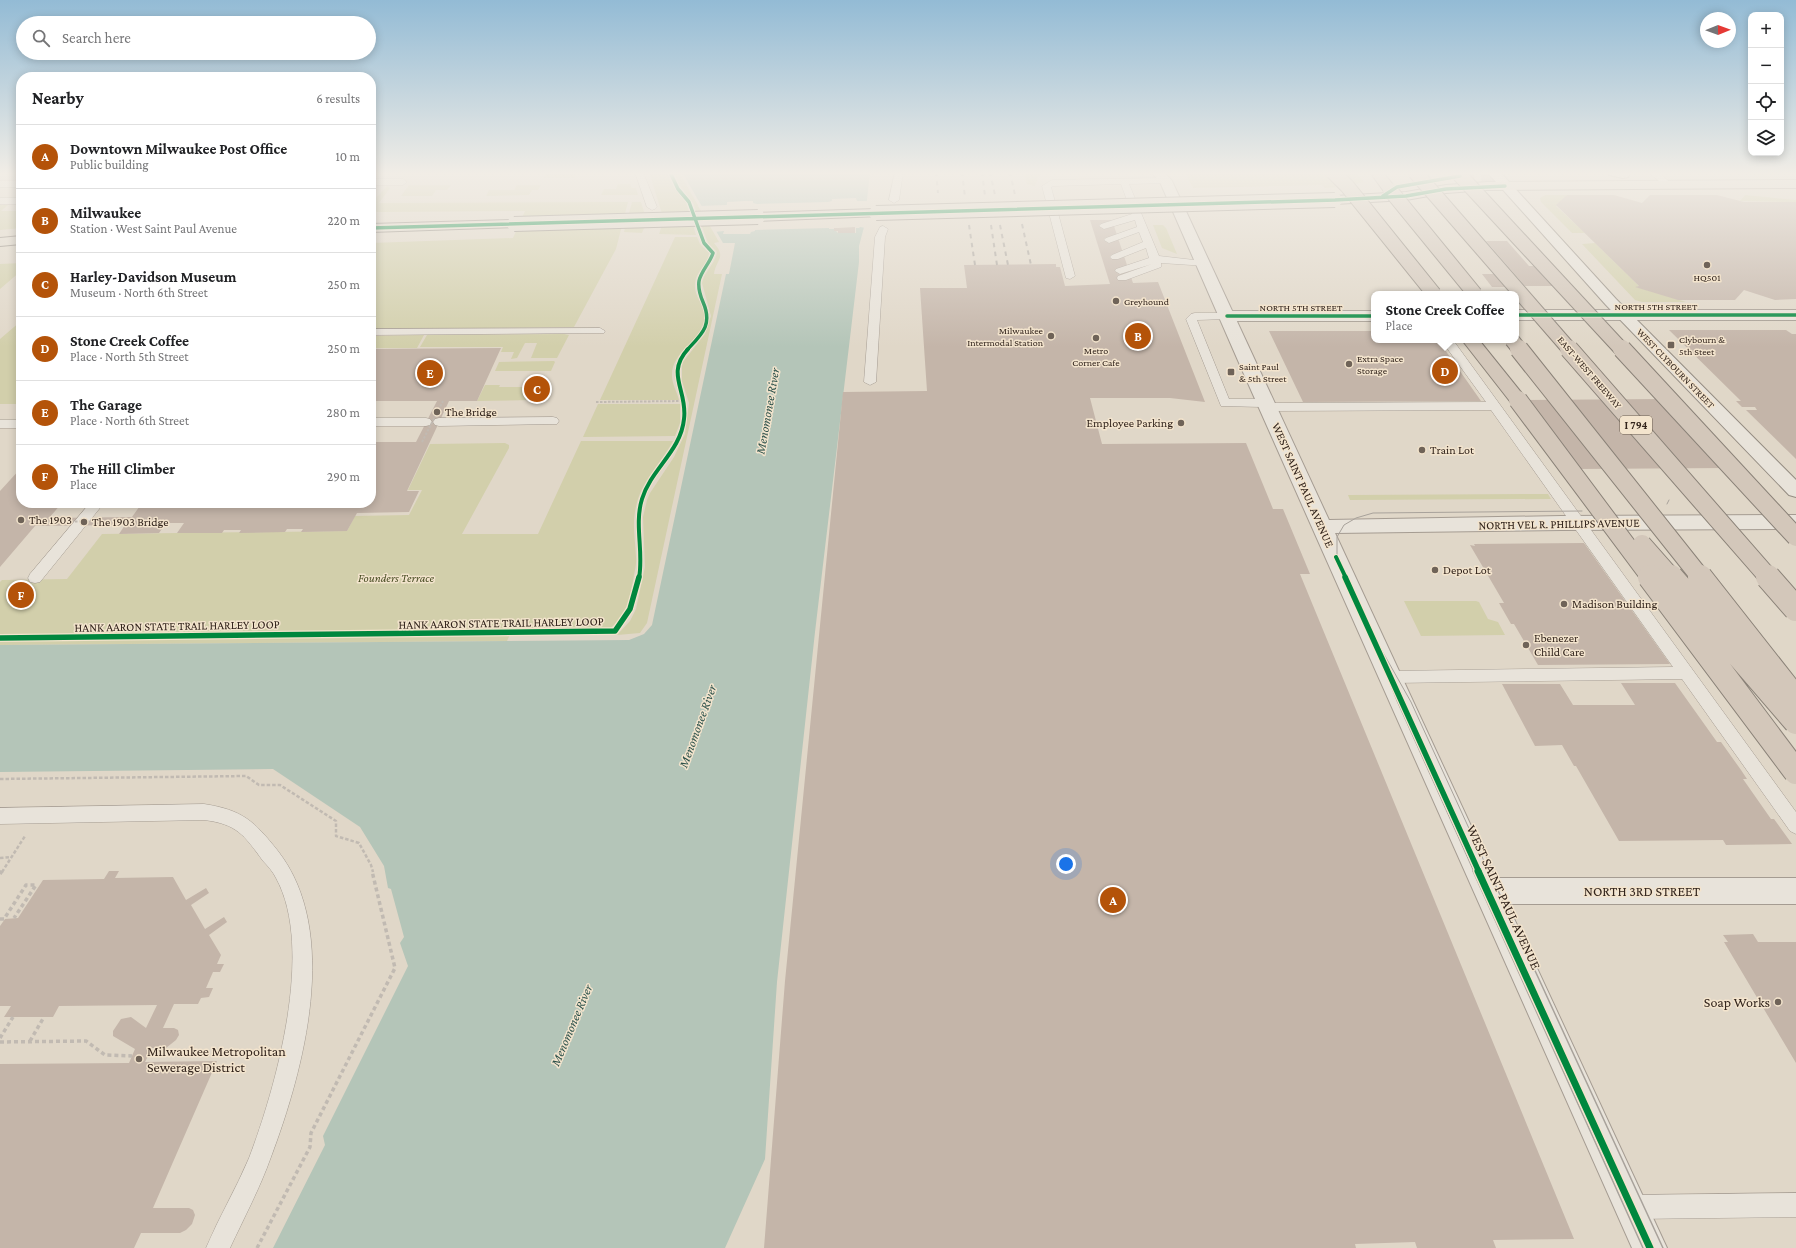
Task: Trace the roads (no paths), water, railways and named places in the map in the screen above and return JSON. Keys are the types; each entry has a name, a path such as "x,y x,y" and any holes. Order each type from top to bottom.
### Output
{"highway":[{"path":"1383,230 1432,291"},
{"path":"1423,230 1473,291"},
{"name":"EAST-WEST FREEWAY","path":"1466,230 1519,291"},
{"path":"1514,230 1796,537"},
{"name":"EAST-WEST FREEWAY","path":"1519,291 1796,609"},
{"path":"1472,343 1518,400 1796,772"},
{"path":"1514,343 1796,699"},
{"path":"1518,400 1796,722"}],"main road":[{"path":"0,242 16,240"}],"street":[{"name":"WEST SAINT PAUL AVENUE","path":"1189,230 1266,405 1489,891 1650,1248"},
{"name":"WEST CLYBOURN STREET","path":"1546,230 1625,315 1796,491"},
{"name":"NORTH 5TH STREET","path":"1519,315 1796,315"},
{"name":"NORTH 5TH STREET","path":"1227,316 1371,316"},
{"name":"NORTH VEL R. PHILLIPS AVENUE","path":"1322,527 1578,523 1796,522"},
{"name":"NORTH 3RD STREET","path":"1489,891 1796,891"}],"lane":[{"path":"870,382 880,237 883,230"},
{"path":"1058,230 1070,276"},
{"path":"1144,233 1203,264"},
{"path":"1112,248 1158,266 1144,233"},
{"path":"1112,248 1144,233"},
{"path":"1112,248 1144,233"},
{"path":"1112,248 1144,233"},
{"path":"1112,248 1144,233"},
{"path":"1227,316 1195,316 1192,319 1225,403 1266,405 1494,406"},
{"path":"376,332 600,331"},
{"path":"1448,343 1796,826"},
{"path":"439,422 553,421"},
{"path":"376,422 426,422"},
{"path":"0,424 16,424"},
{"path":"36,578 93,508"},
{"path":"1391,677 1686,673"},
{"path":"0,816 204,812 219,814 233,818 250,830 285,875 294,899 302,938 303,972 294,1041 279,1101 259,1158 218,1248"},
{"path":"1632,1207 1796,1205"}],"water":[{"name":"Menomonee River","path":"716,230 863,230 859,246 859,262 815,632 777,982 765,1159 725,1248 273,1248 325,1145 323,1136 408,966 400,943 404,937 391,889 388,888 384,866 360,827 273,769 0,772 0,645 629,640 644,634 652,625 726,274 729,274 735,243 723,243"}],"tram line":[{"path":"1667,504 1669,500"},
{"path":"1489,872 1411,702 1372,633 1337,555 1337,537 1344,525 1356,518 1373,513 1582,511"},
{"path":"1379,656 1397,701 1474,872"},
{"path":"1473,871 1643,1248"},
{"path":"1489,871 1663,1248"}],"railway":[{"path":"970,230 975,265"},
{"path":"992,230 997,265"},
{"path":"1001,230 1008,265"},
{"path":"1023,230 1031,265"}],"place":[{"name":"HQ501","path":"1707,265"},
{"name":"Greyhound","path":"1116,301"},
{"name":"Milwaukee Intermodal Station","path":"1051,336"},
{"name":"Milwaukee","path":"1138,336"},
{"name":"Metro Corner Cafe","path":"1096,338"},
{"name":"Clybourn & 5th Steet","path":"1671,345"},
{"name":"Extra Space Storage","path":"1349,364"},
{"name":"Stone Creek Coffee","path":"1445,371"},
{"name":"Saint Paul & 5th Street","path":"1231,372"},
{"name":"The Garage","path":"430,373"},
{"name":"Harley-Davidson Museum","path":"537,389"},
{"name":"The Bridge","path":"437,412"},
{"name":"Employee Parking","path":"1181,423"},
{"name":"Train Lot","path":"1422,450"},
{"name":"The 1903","path":"21,520"},
{"name":"The 1903 Bridge","path":"84,522"},
{"name":"Depot Lot","path":"1435,570"},
{"name":"The Hill Climber","path":"21,595"},
{"name":"Madison Building","path":"1564,604"},
{"name":"Ebenezer Child Care","path":"1526,645"},
{"name":"Downtown Milwaukee Post Office","path":"1113,900"},
{"name":"Soap Works","path":"1778,1002"},
{"name":"Milwaukee Metropolitan Sewerage District","path":"139,1059"}],"park label":[{"name":"Founders Terrace","path":"396,578"}]}
